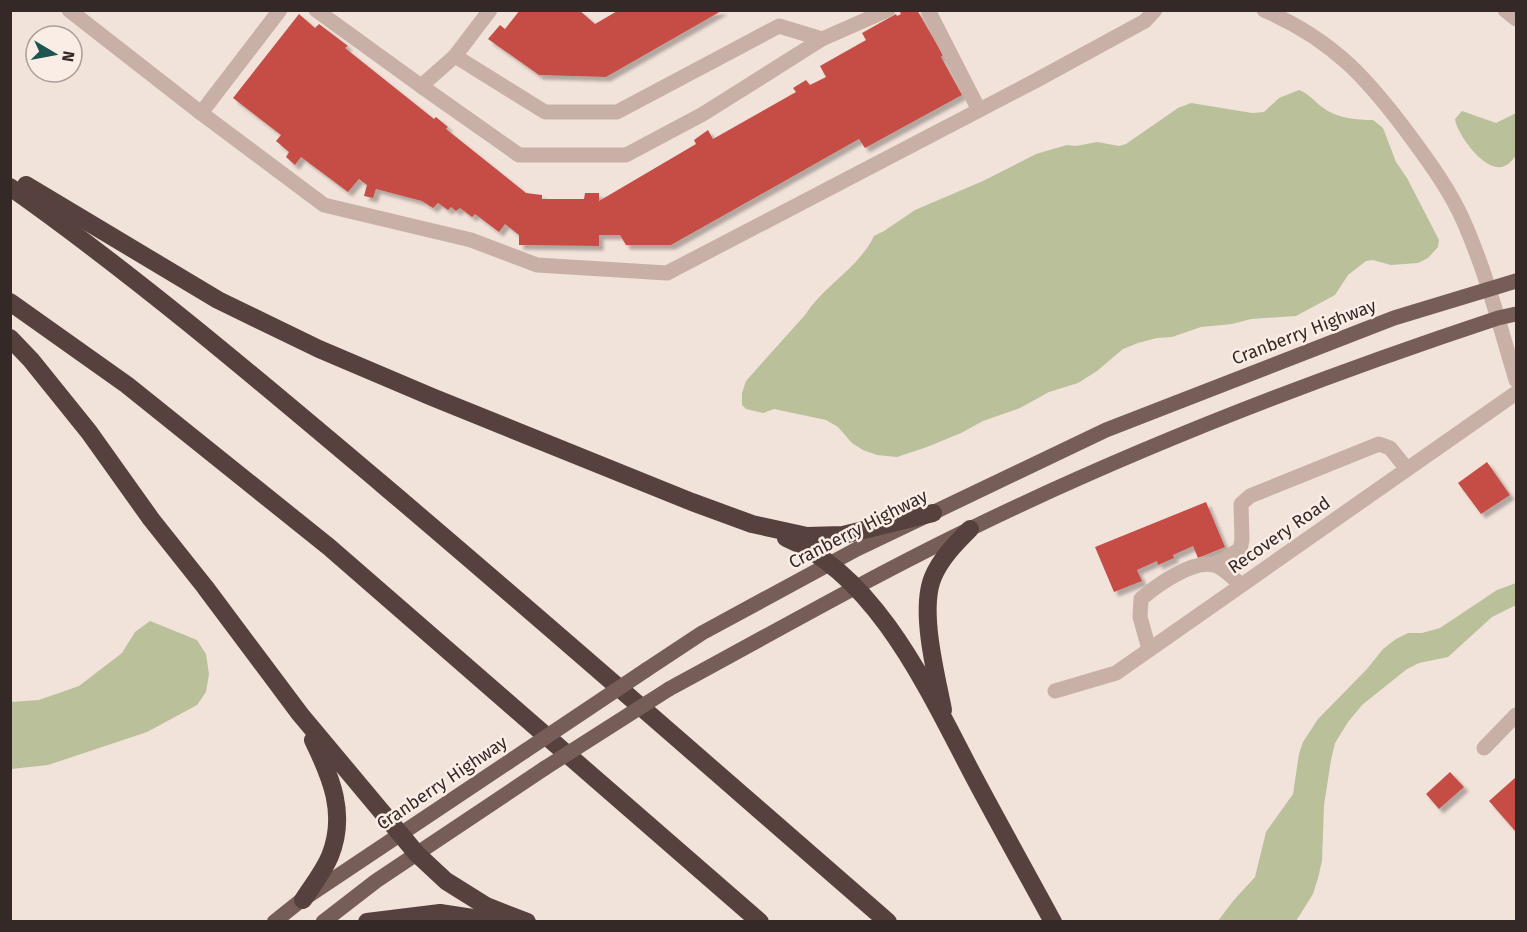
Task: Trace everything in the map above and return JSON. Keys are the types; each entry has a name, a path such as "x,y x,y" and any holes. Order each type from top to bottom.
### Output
{"highway":[{"path":"10,176 218,300 319,349 605,467 796,542 830,564 878,614 914,666 1053,921"},
{"path":"10,187 171,308 335,444 520,601 888,921"},
{"path":"10,302 127,385 329,547 760,921"},
{"path":"10,338 31,360 89,432 151,519 300,714 417,854 446,881 486,906 527,921"},
{"path":"752,524 807,536 843,535 933,513"},
{"path":"945,723 930,639 929,588 933,575 945,557 970,529"},
{"path":"300,714 331,783 337,804 335,838 330,855 303,900"},
{"path":"368,921 440,913 498,921"}],"main road":[{"name":"Cranberry Highway","path":"274,921 702,633 830,564 1106,430 1394,318 1516,281"},
{"path":"323,921 376,881 545,768 669,689 855,588 970,529 1109,465 1223,417 1340,372 1498,318 1516,314"}],"street":[{"path":"201,113 280,10"},
{"path":"316,10 333,15 421,86 519,155 626,155 703,114 822,39 888,10"},
{"path":"421,86 455,56 490,10"},
{"path":"928,10 980,110"},
{"path":"69,11 324,205 471,240 537,265 667,273 980,110 1145,21 1155,10"},
{"path":"1264,10 1288,15 1349,63 1373,87 1447,189 1456,205 1489,291 1516,380"},
{"path":"1505,10 1516,19"},
{"path":"455,56 545,112 617,112 779,26 822,39"},
{"name":"Recovery Road","path":"1055,691 1116,673 1516,393"},
{"path":"1149,649 1140,616 1141,598 1157,585 1199,565 1216,565 1240,549 1242,540 1240,504 1250,496 1379,444 1390,447 1407,469"},
{"path":"1216,565 1242,585"},
{"path":"1484,748 1516,715"}],"green space":[{"path":"1299,90 1333,114 1353,119 1373,120 1383,128 1396,162 1407,178 1439,240 1438,247 1428,258 1418,263 1391,265 1373,260 1366,261 1348,275 1335,295 1296,316 1251,319 1232,324 1201,327 1172,337 1138,343 1123,349 1097,371 1078,383 1049,392 1020,408 983,421 927,447 897,457 877,455 863,450 852,443 838,427 826,420 774,409 763,413 746,409 742,405 742,393 746,381 813,304 859,258 874,236 915,210 983,181 1036,154 1067,145 1076,146 1097,142 1119,146 1126,144 1178,108 1191,103 1252,113 1264,112 1279,98"},
{"path":"1462,111 1496,123 1516,113 1516,156 1501,167 1486,163 1472,150 1460,133 1455,119"},
{"path":"1516,583 1516,605 1492,617 1448,657 1419,663 1407,669 1362,705 1348,722 1335,743 1331,760 1324,805 1322,861 1318,878 1313,894 1296,921 1218,921 1255,877 1266,832 1293,794 1303,742 1318,719 1367,669 1383,649 1396,639 1408,633 1422,633 1440,628 1497,590"},
{"path":"150,621 197,640 206,654 209,674 206,692 197,705 147,732 48,765 11,769 11,702 39,700 79,686 122,653 135,632"}],"building":[{"path":"520,10 579,10 595,24 619,10 723,10 606,77 539,75 488,39 500,25 505,29"},
{"path":"899,10 917,10 943,55 941,57 962,95 865,148 859,139 671,245 626,245 620,235 599,235 599,246 519,245 519,235 505,224 499,232 475,214 472,217 460,208 456,211 451,207 448,210 438,203 433,208 422,201 376,189 373,198 364,196 367,185 359,179 348,192 301,157 295,165 286,157 289,152 276,141 281,135 233,98 299,14 315,28 319,24 348,46 345,48 434,119 436,117 448,127 446,129 526,193 542,195 542,199 584,199 585,193 599,193 599,201 696,144 694,140 708,130 713,139 796,92 793,88 806,80 810,85 826,77 820,66 866,40 862,33 896,14 897,16 901,14"},
{"path":"1487,462 1510,495 1481,514 1458,483"},
{"path":"1206,502 1225,547 1198,558 1193,546 1158,565 1157,561 1137,570 1142,581 1114,592 1095,547"},
{"path":"1450,772 1464,787 1439,809 1426,794"},
{"path":"1516,777 1516,832 1489,801"}]}
